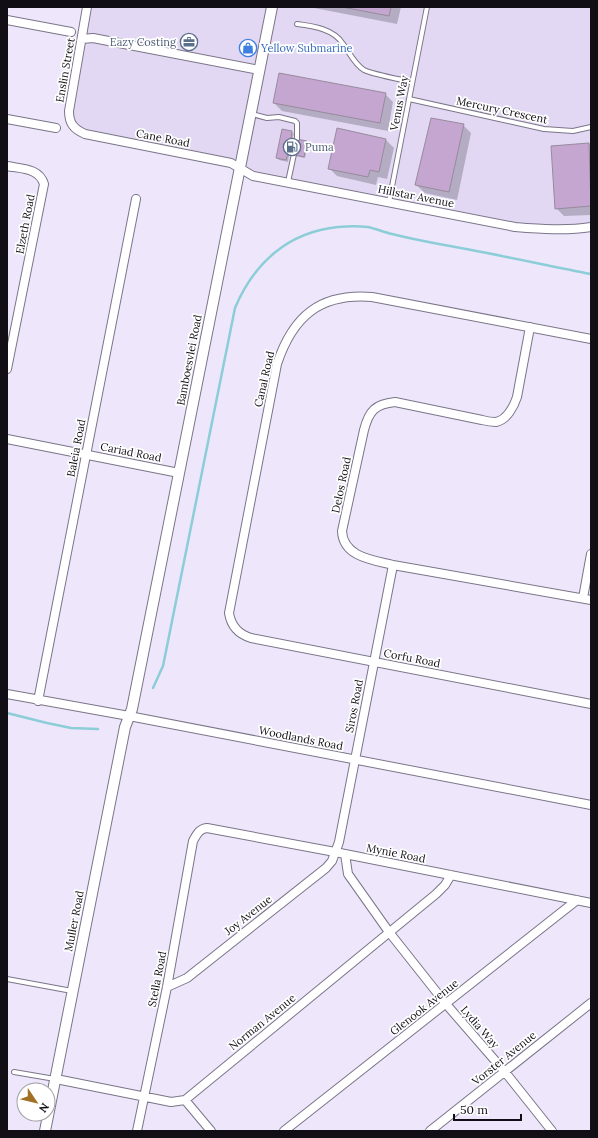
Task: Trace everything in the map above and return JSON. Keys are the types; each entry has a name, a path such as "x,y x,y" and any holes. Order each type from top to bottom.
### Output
{"street":[{"name":"Enslin Street","path":"80,132 76,130 69,119 69,111 87,7"},
{"name":"Bamboesvlei Road","path":"129,716 132,709 272,7"},
{"path":"7,20 71,32"},
{"path":"82,39 93,38 259,70"},
{"path":"7,119 56,128"},
{"name":"Cane Road","path":"80,132 231,163 239,169"},
{"name":"Elzeth Road","path":"7,166 34,171 40,174 44,184 7,369"},
{"name":"Hillstar Avenue","path":"239,169 253,176 515,227 558,230 577,229 591,226"},
{"name":"Baleia Road","path":"38,700 136,199"},
{"name":"Canal Road","path":"233,626 230,618 230,608 277,364 290,334 301,320 318,306 345,296 381,298 591,339"},
{"name":"Delos Road","path":"530,327 514,406 503,418 496,422 395,402 383,403 373,410 367,418 342,531 342,539 346,546 354,553 393,565 587,599"},
{"name":"Cariad Road","path":"7,439 179,473"},
{"path":"587,599 591,554"},
{"name":"Siros Road","path":"336,852 393,565"},
{"name":"Corfu Road","path":"233,626 240,634 251,638 591,704"},
{"name":"Woodlands Road","path":"7,694 591,805"},
{"name":"Muller Road","path":"45,1131 125,727 129,716"},
{"name":"Mynie Road","path":"198,832 207,828 591,903"},
{"name":"Stella Road","path":"137,1131 167,987 193,841 198,832"},
{"name":"Joy Avenue","path":"167,987 187,978 326,868 332,861 336,852"},
{"name":"Lydia Way","path":"345,854 348,874 389,932 446,1004 552,1131"},
{"name":"Norman Avenue","path":"185,1100 436,894 452,875"},
{"name":"Glenook Avenue","path":"284,1131 577,900"},
{"name":"Vorster Avenue","path":"430,1131 591,1002"},
{"path":"56,1079 171,1102 185,1100 211,1131"}],"lane":[{"name":"Venus Way","path":"389,202 427,7"},
{"path":"297,24 322,28 333,35 342,42 348,53 363,70 412,82"},
{"name":"Mercury Crescent","path":"409,99 544,129 573,131 591,127"},
{"path":"250,113 266,118 279,117 296,121 297,139"},
{"path":"288,182 294,154"},
{"path":"7,979 72,992"},
{"path":"14,1072 56,1079"}],"shaded area":[{"path":"88,7 591,7 591,227 558,230 389,204 80,134 70,126"}],"building":[{"path":"342,7 391,7 389,16"},
{"path":"279,73 386,93 380,123 273,103"},
{"path":"431,118 464,124 449,192 415,185"},
{"path":"337,128 386,139 379,172 370,170 368,177 328,169"},
{"name":"Puma","path":"282,129 292,131 291,138 307,141 304,157 288,153 286,160 276,158"},
{"path":"589,143 591,206 555,209 551,146"}],"waterway":[{"path":"153,688 163,666 235,308 252,277 275,252 303,235 320,230 357,226 368,227 392,234 591,274"},
{"path":"7,713 71,728 98,729"}],"place":[{"name":"Eazy Costing","path":"189,42"},
{"name":"Yellow Submarine","path":"248,48"},
{"name":"Puma","path":"292,147"}]}
